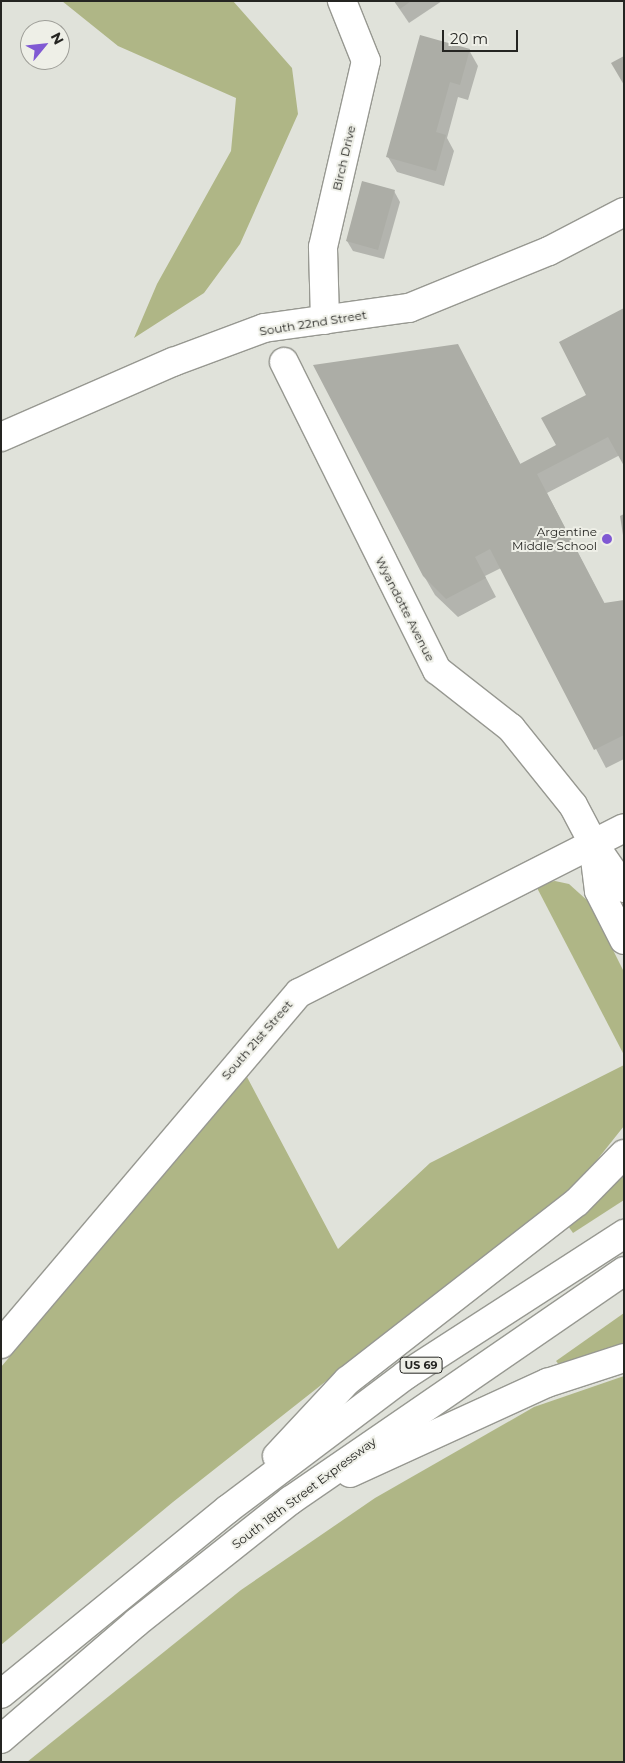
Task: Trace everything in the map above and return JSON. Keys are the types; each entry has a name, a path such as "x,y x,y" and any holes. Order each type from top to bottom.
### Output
{"main road":[{"name":"Birch Drive","path":"325,320 323,247 366,61 342,1"},
{"name":"South 22nd Street","path":"1,437 173,362 264,328 409,308 549,251 624,212"},
{"name":"Wyandotte Avenue","path":"284,362 437,670 511,728 572,805 593,843 624,888"},
{"name":"South 21st Street","path":"1,1344 299,993 624,828"},
{"path":"593,843 599,891 624,940"},
{"path":"228,1508 347,1381 578,1202 624,1154"},
{"name":"US 69","path":"1,1694 228,1508 406,1375 624,1234"},
{"name":"South 18th Street Expressway","path":"1,1739 138,1622 291,1500 624,1271"},
{"path":"291,1500 547,1383 624,1358"}],"green space":[{"path":"62,1 233,1 292,68 298,114 240,244 204,293 134,338 157,284 231,151 236,98 118,46"},
{"path":"555,881 569,884 589,902 624,972 624,1055 535,884"},
{"path":"624,1065 624,1126 581,1180 173,1502 1,1645 1,1367 247,1077 338,1249 430,1163"},
{"path":"624,1174 624,1200 573,1233 566,1223"},
{"path":"624,1313 624,1352 562,1368 556,1361"},
{"path":"624,1376 624,1762 27,1762 241,1590 375,1498 534,1407"}],"building":[{"path":"394,1 411,1 400,9"},
{"path":"420,35 470,49 460,85 450,82 436,132 446,135 436,171 386,157"},
{"path":"624,56 624,85 611,63"},
{"path":"362,181 395,190 378,250 346,241"},
{"path":"624,308 624,466 608,437 537,474 604,603 624,600 624,735 594,750 490,549 475,557 486,578 446,599 423,576 313,365 458,344 520,464 556,445 541,418 586,395 559,342"},
{"path":"624,514 624,535 623,535 620,516"}],"place":[{"name":"Argentine Middle School","path":"607,539"}]}
